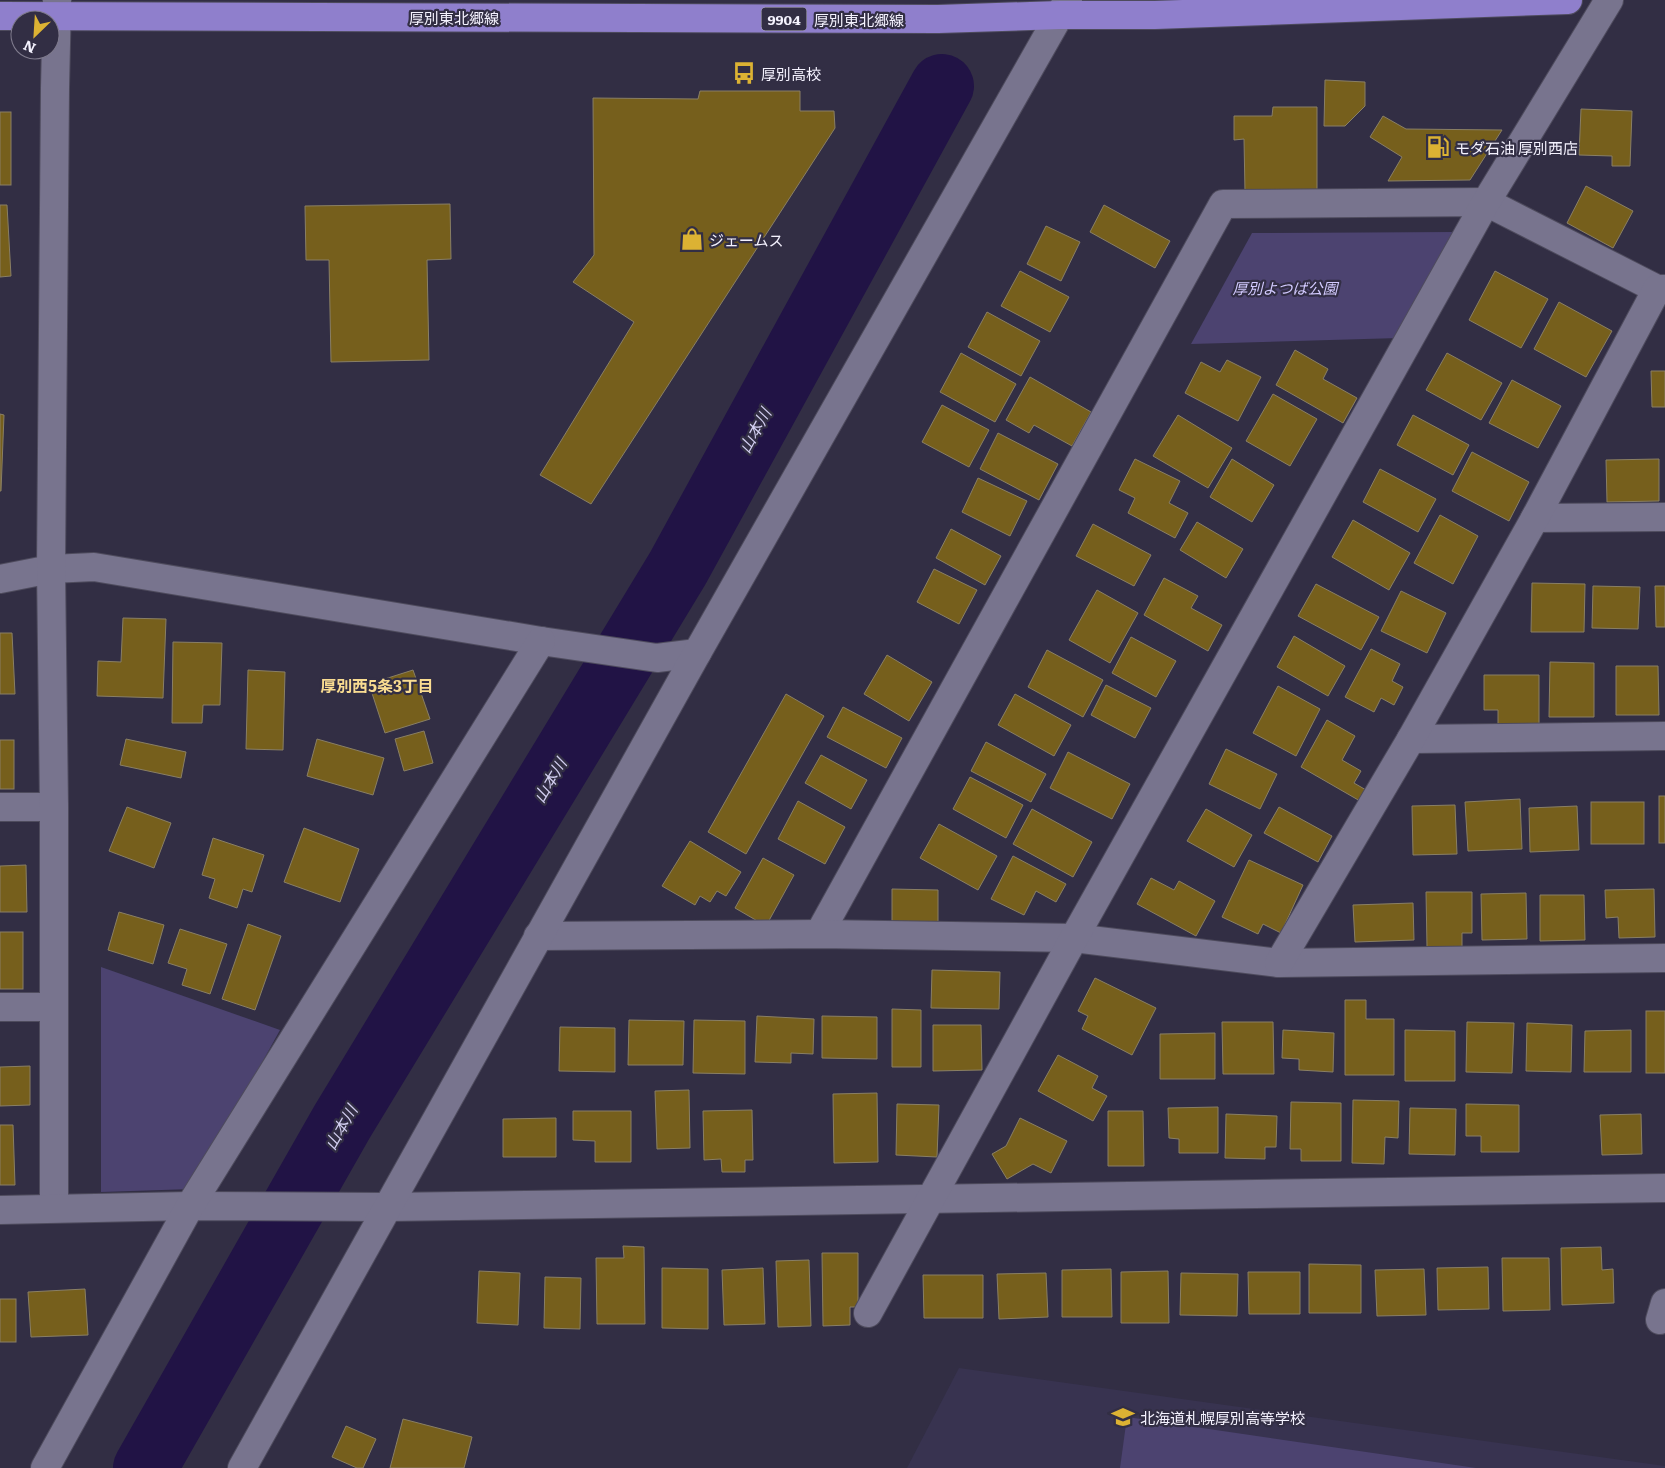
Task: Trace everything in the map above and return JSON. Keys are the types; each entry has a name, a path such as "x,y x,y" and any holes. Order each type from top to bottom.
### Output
{"main road":[{"name":"厚別東北郷線","path":"0,16 57,8 130,15 938,19 1064,7 1155,15 1568,0"}],"street":[{"path":"868,1313 1074,938 1486,202 1609,0"},
{"path":"242,1468 697,653 1064,7"},
{"path":"54,1208 54,807 51,570 57,8"},
{"path":"820,934 1224,204 1486,202 1661,289 1411,740 1279,963"},
{"path":"1535,518 1665,517"},
{"path":"0,579 51,570 94,566 585,648 657,658 697,653"},
{"path":"45,1468 541,641"},
{"path":"1411,740 1665,736"},
{"path":"0,807 54,807"},
{"path":"538,936 820,934 1074,938 1279,963 1665,958"},
{"path":"0,1007 53,1007"},
{"path":"0,1210 202,1206 387,1207 1665,1188"}],"shaded area":[{"name":"北海道札幌厚別高等学校","path":"959,1368 1665,1466 1665,1468 907,1468"}],"green space":[{"name":"厚別よつば公園","path":"1455,232 1399,338 1191,344 1252,233"},
{"path":"101,967 280,1030 192,1189 101,1192"},
{"path":"1127,1417 1476,1468 1120,1468"}],"building":[{"path":"1325,80 1365,82 1365,106 1345,126 1324,126"},
{"path":"700,91 800,91 800,111 834,111 835,128 591,504 540,475 634,322 573,282 594,255 593,98 698,99"},
{"path":"1273,107 1317,107 1317,191 1245,192 1244,139 1234,140 1234,116 1272,116"},
{"path":"1581,109 1632,111 1630,166 1612,166 1612,156 1579,155"},
{"path":"0,112 11,112 11,185 0,185"},
{"name":"モダ石油 厚別西店","path":"1383,116 1406,129 1502,130 1470,180 1388,181 1402,157 1370,137"},
{"path":"1586,186 1633,211 1613,248 1567,223"},
{"path":"450,204 451,259 427,260 429,360 331,362 329,260 306,260 305,206"},
{"path":"0,205 7,205 11,276 0,277"},
{"path":"1104,205 1170,241 1155,268 1090,232"},
{"path":"1046,226 1080,242 1061,281 1027,264"},
{"path":"1020,271 1069,297 1050,332 1001,306"},
{"path":"1495,271 1548,299 1521,348 1469,320"},
{"path":"1559,302 1612,331 1586,377 1534,349"},
{"path":"987,312 1040,341 1021,376 968,347"},
{"path":"1295,350 1328,369 1323,379 1357,398 1343,423 1276,385"},
{"path":"961,353 1016,384 995,422 940,392"},
{"path":"1447,353 1502,383 1481,420 1426,390"},
{"path":"1227,360 1261,377 1238,421 1185,393 1201,362 1220,372"},
{"path":"1651,371 1665,371 1665,407 1652,407"},
{"path":"1030,377 1091,412 1072,446 1034,425 1029,433 1006,420"},
{"path":"1512,380 1561,406 1538,448 1489,423"},
{"path":"1273,394 1317,419 1290,466 1246,441"},
{"path":"942,405 989,430 969,467 922,442"},
{"path":"0,414 4,415 1,491 0,491"},
{"path":"1178,415 1232,448 1208,488 1153,456"},
{"path":"1413,415 1469,445 1453,475 1397,445"},
{"path":"998,433 1058,464 1039,500 980,469"},
{"path":"1472,452 1529,482 1509,521 1452,491"},
{"path":"1135,459 1180,481 1169,503 1188,513 1175,538 1128,513 1135,498 1119,490"},
{"path":"1232,459 1274,485 1252,522 1210,497"},
{"path":"1659,459 1659,501 1607,502 1606,460"},
{"path":"1380,469 1436,499 1418,532 1363,502"},
{"path":"978,478 1027,501 1010,536 962,512"},
{"path":"1440,515 1478,536 1453,584 1414,563"},
{"path":"1353,520 1410,553 1389,590 1332,557"},
{"path":"1197,522 1243,549 1226,578 1180,550"},
{"path":"1093,524 1151,555 1134,586 1076,556"},
{"path":"951,529 1001,556 985,585 936,558"},
{"path":"934,569 977,590 959,624 917,602"},
{"path":"1164,578 1198,596 1191,608 1222,625 1208,651 1144,615"},
{"path":"1532,583 1585,584 1584,632 1531,632"},
{"path":"1316,584 1379,617 1361,650 1298,616"},
{"path":"1593,586 1640,587 1638,629 1592,628"},
{"path":"1655,586 1665,586 1665,627 1656,627"},
{"path":"1097,590 1138,613 1110,663 1069,640"},
{"path":"1401,591 1446,613 1427,653 1381,631"},
{"path":"123,618 166,619 163,698 97,696 98,661 121,662"},
{"path":"0,633 12,633 15,694 0,694"},
{"path":"1294,636 1345,666 1328,696 1277,667"},
{"path":"1131,637 1176,661 1156,697 1112,673"},
{"path":"173,642 222,643 220,705 203,705 202,723 172,723"},
{"path":"1371,649 1400,664 1392,681 1403,687 1394,705 1381,698 1374,712 1345,697"},
{"path":"1047,650 1103,680 1083,717 1028,687"},
{"path":"887,655 932,682 909,721 864,694"},
{"path":"1550,662 1594,663 1594,717 1549,717"},
{"path":"1616,666 1658,666 1659,715 1616,715"},
{"path":"248,670 285,672 283,750 246,749"},
{"path":"413,670 430,719 385,733 369,684"},
{"path":"1484,675 1539,675 1539,728 1498,728 1498,710 1484,710"},
{"path":"1106,685 1151,708 1135,738 1091,715"},
{"path":"1278,686 1320,709 1296,756 1253,733"},
{"path":"786,694 824,716 746,854 708,832"},
{"path":"1015,694 1071,725 1054,756 998,725"},
{"path":"843,707 902,738 886,768 827,737"},
{"path":"1327,720 1355,736 1342,760 1361,771 1354,783 1366,790 1360,801 1301,767"},
{"path":"424,731 433,763 404,771 395,739"},
{"path":"126,739 186,752 181,778 120,765"},
{"path":"317,739 384,758 373,795 307,776"},
{"path":"0,740 14,740 14,789 0,789"},
{"path":"986,742 1046,774 1031,802 971,771"},
{"path":"1226,749 1277,774 1260,809 1209,784"},
{"path":"1068,752 1130,784 1112,819 1050,788"},
{"path":"821,755 867,780 851,809 805,783"},
{"path":"970,777 1023,805 1006,838 953,809"},
{"path":"1659,796 1665,796 1665,843 1659,843"},
{"path":"1520,799 1522,849 1468,851 1465,802"},
{"path":"798,801 845,827 825,864 778,839"},
{"path":"1591,802 1644,802 1644,844 1591,844"},
{"path":"1455,805 1457,854 1413,855 1412,806"},
{"path":"1577,806 1579,850 1530,852 1529,808"},
{"path":"127,807 171,823 154,868 109,851"},
{"path":"1279,807 1332,836 1318,862 1264,833"},
{"path":"1032,809 1092,842 1073,877 1013,844"},
{"path":"1206,809 1252,835 1234,867 1187,841"},
{"path":"939,824 997,856 978,890 920,858"},
{"path":"304,828 359,849 340,902 284,882"},
{"path":"213,838 264,855 252,892 243,889 237,908 209,898 215,879 202,875"},
{"path":"690,841 741,872 726,896 717,891 710,902 700,896 695,905 662,886"},
{"path":"1013,856 1066,884 1056,902 1036,891 1024,915 991,899"},
{"path":"763,858 794,875 766,926 735,908"},
{"path":"1249,860 1303,885 1281,933 1263,924 1258,934 1222,917"},
{"path":"26,865 27,912 0,912 0,866"},
{"path":"1151,878 1174,890 1179,881 1215,901 1196,936 1137,904"},
{"path":"892,889 938,890 938,923 892,922"},
{"path":"1654,889 1655,937 1619,938 1618,917 1606,918 1605,890"},
{"path":"1426,892 1472,892 1472,933 1462,933 1462,947 1427,947"},
{"path":"1526,893 1527,939 1482,940 1481,894"},
{"path":"1540,895 1584,895 1585,940 1540,941"},
{"path":"1413,903 1414,940 1355,942 1353,905"},
{"path":"119,912 164,925 153,964 108,950"},
{"path":"248,924 281,936 255,1010 222,999"},
{"path":"180,929 227,944 210,994 182,985 187,969 168,963"},
{"path":"0,932 23,932 23,989 0,989"},
{"path":"932,970 1000,972 999,1009 931,1008"},
{"path":"1095,978 1156,1008 1132,1055 1082,1029 1088,1016 1078,1011"},
{"path":"1345,1000 1366,1000 1366,1019 1394,1019 1394,1075 1345,1075"},
{"path":"892,1009 921,1010 921,1067 892,1067"},
{"path":"1646,1011 1665,1011 1665,1073 1646,1073"},
{"path":"757,1016 814,1019 813,1054 791,1053 791,1063 755,1062"},
{"path":"822,1016 877,1017 877,1059 822,1058"},
{"path":"629,1020 684,1021 683,1065 628,1065"},
{"path":"694,1020 745,1021 745,1074 693,1073"},
{"path":"1222,1022 1273,1022 1274,1074 1223,1074"},
{"path":"1467,1022 1514,1023 1512,1073 1466,1072"},
{"path":"1527,1023 1572,1025 1571,1072 1526,1071"},
{"path":"933,1025 981,1025 982,1070 933,1071"},
{"path":"560,1027 615,1028 615,1072 559,1071"},
{"path":"1283,1030 1334,1033 1333,1072 1299,1070 1299,1059 1282,1058"},
{"path":"1405,1030 1455,1031 1455,1081 1405,1081"},
{"path":"1631,1030 1631,1072 1584,1072 1585,1031"},
{"path":"1215,1033 1215,1079 1160,1079 1160,1034"},
{"path":"1058,1055 1098,1076 1092,1088 1107,1096 1093,1121 1038,1091"},
{"path":"30,1066 30,1105 0,1106 0,1067"},
{"path":"689,1090 690,1148 657,1149 655,1091"},
{"path":"877,1093 878,1162 834,1163 833,1094"},
{"path":"1353,1100 1399,1101 1398,1138 1385,1137 1384,1164 1352,1163"},
{"path":"1291,1102 1341,1103 1341,1161 1301,1161 1301,1149 1290,1149"},
{"path":"897,1104 939,1105 937,1157 896,1155"},
{"path":"1466,1104 1519,1105 1519,1152 1481,1152 1481,1136 1466,1136"},
{"path":"1218,1107 1218,1153 1179,1153 1179,1139 1169,1138 1168,1108"},
{"path":"1410,1108 1456,1109 1455,1155 1409,1154"},
{"path":"752,1110 753,1160 745,1160 745,1172 722,1172 721,1159 704,1160 703,1111"},
{"path":"573,1111 631,1111 631,1162 595,1162 595,1141 573,1140"},
{"path":"1108,1111 1143,1111 1144,1166 1108,1166"},
{"path":"1226,1114 1277,1116 1276,1147 1265,1147 1265,1159 1225,1158"},
{"path":"1641,1114 1642,1154 1602,1155 1600,1115"},
{"path":"556,1118 556,1157 503,1157 503,1119"},
{"path":"1020,1118 1067,1141 1051,1173 1033,1164 1007,1179 992,1154 1006,1146"},
{"path":"0,1125 13,1125 15,1185 0,1185"},
{"path":"623,1246 644,1247 645,1324 597,1324 596,1258 624,1258"},
{"path":"1601,1247 1602,1270 1613,1269 1614,1303 1562,1305 1561,1248"},
{"path":"822,1253 858,1253 858,1307 850,1307 850,1325 823,1326"},
{"path":"1502,1258 1549,1258 1550,1310 1503,1311"},
{"path":"809,1260 811,1326 778,1327 776,1261"},
{"path":"1309,1264 1361,1265 1361,1313 1309,1313"},
{"path":"1488,1267 1489,1309 1438,1310 1437,1268"},
{"path":"662,1268 708,1269 708,1329 662,1328"},
{"path":"763,1268 765,1324 724,1325 722,1270"},
{"path":"1111,1269 1112,1317 1062,1317 1062,1270"},
{"path":"1424,1269 1426,1315 1377,1316 1375,1270"},
{"path":"479,1271 520,1273 518,1325 477,1323"},
{"path":"1168,1271 1169,1323 1121,1323 1121,1272"},
{"path":"1248,1272 1300,1272 1300,1314 1249,1314"},
{"path":"1046,1273 1048,1317 999,1319 997,1274"},
{"path":"1181,1273 1238,1274 1237,1316 1180,1315"},
{"path":"923,1275 983,1275 983,1318 924,1318"},
{"path":"545,1277 581,1278 580,1329 544,1328"},
{"path":"85,1289 88,1335 31,1337 28,1292"},
{"path":"0,1299 16,1299 16,1342 0,1342"},
{"path":"403,1419 472,1437 464,1468 390,1468"},
{"path":"346,1426 376,1439 363,1468 357,1468 332,1457"}],"waterway":[{"name":"山本川","path":"145,1468 342,1122 678,568 942,86"}],"place":[{"name":"厚別高校","path":"744,73"},
{"name":"モダ石油 厚別西店","path":"1438,147"},
{"name":"ジェームス","path":"692,239"},
{"name":"北海道札幌厚別高等学校","path":"1123,1417"}],"district":[{"name":"厚別西5条3丁目","path":"377,685"}]}
